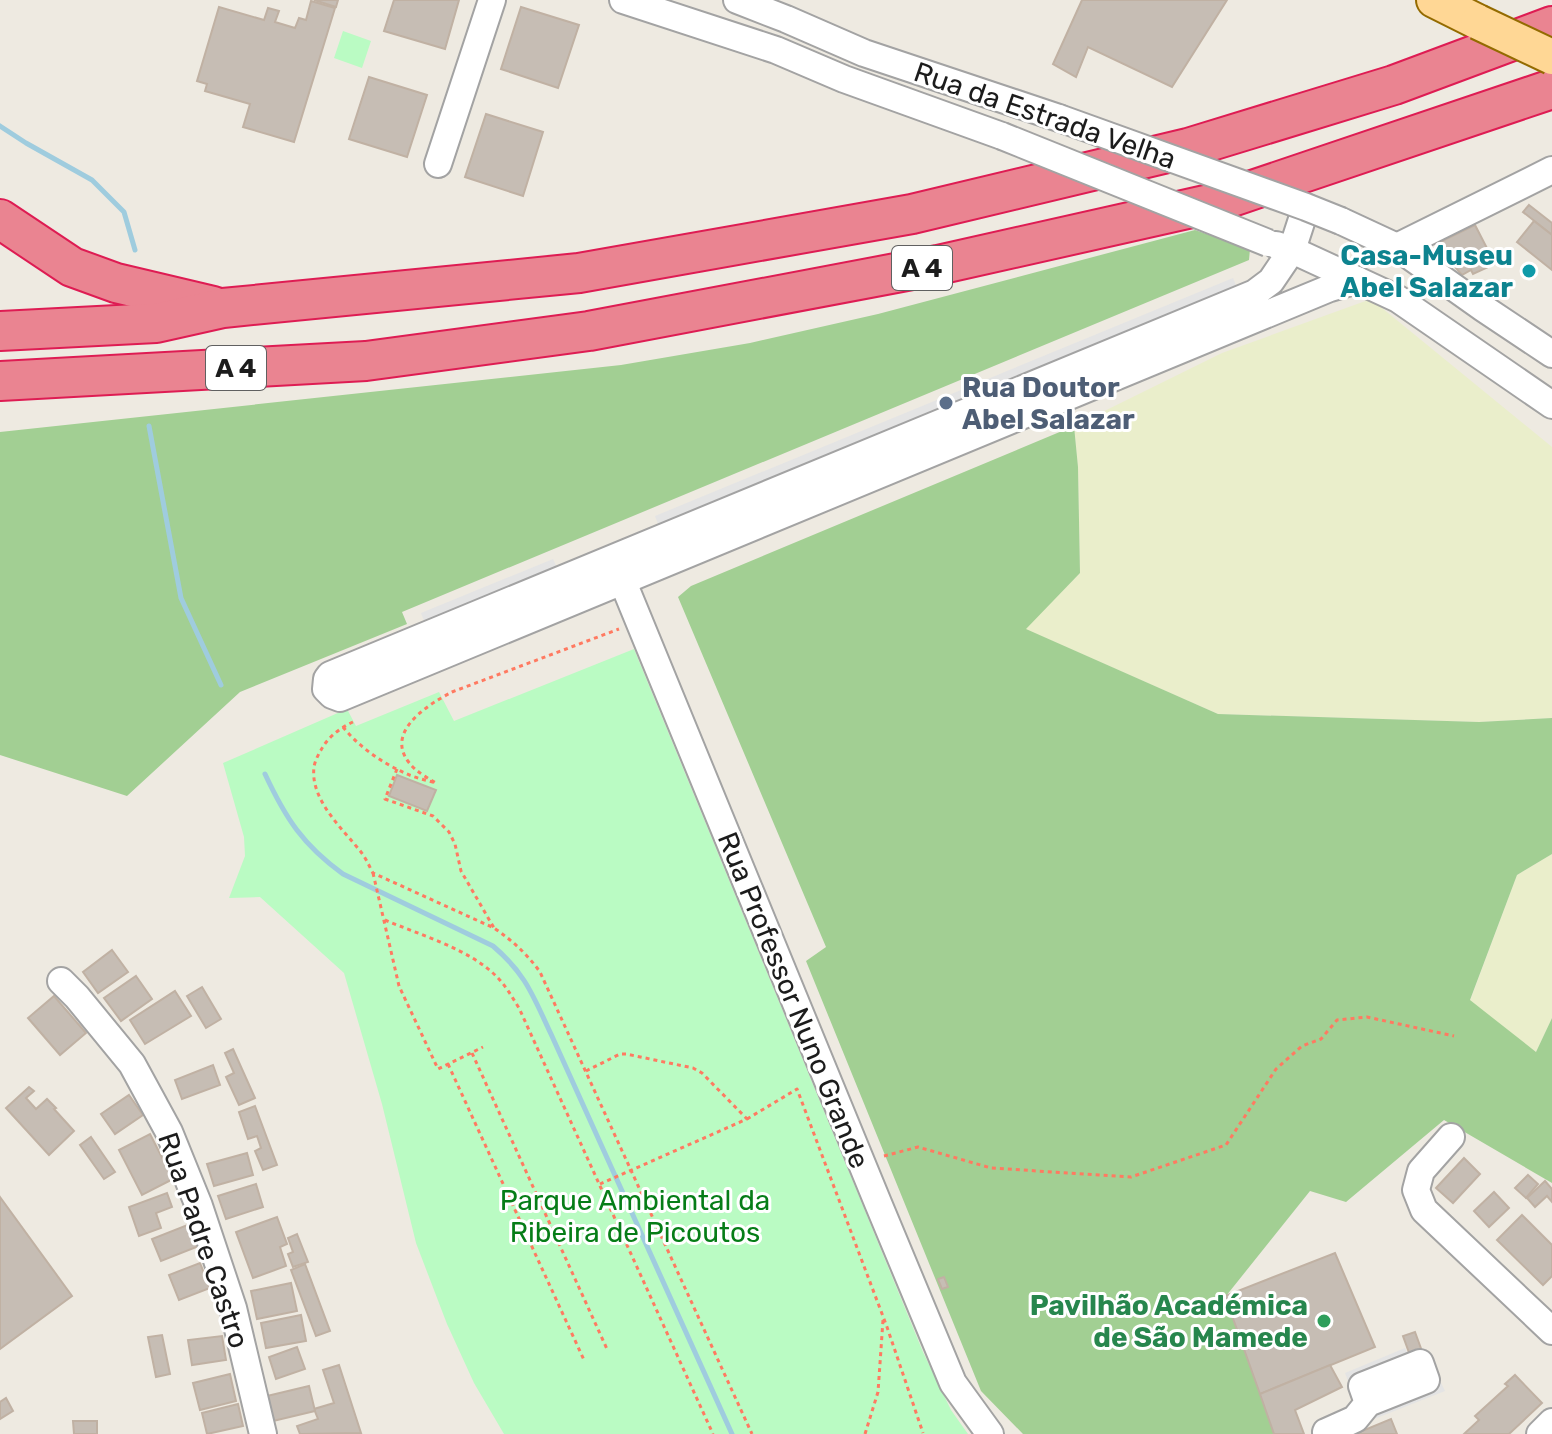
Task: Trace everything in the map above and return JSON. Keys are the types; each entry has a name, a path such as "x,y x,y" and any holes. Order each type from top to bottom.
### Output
{"highway":[{"name":"A 4","path":"0,331 156,323 223,308 579,273 927,211 1188,148 1394,85 1552,26"},
{"name":"A 4","path":"1,381 366,361 589,331 680,314 938,265 1214,203 1552,89"},
{"path":"0,219 72,267 116,283 223,308"}],"main road":[{"path":"1457,8 1552,57"}],"street":[{"path":"438,164 492,0"},
{"name":"Rua da Estrada Velha","path":"623,0 776,50 844,79 1286,243 1398,299 1552,405"},
{"name":"Rua da Estrada Velha","path":"737,0 789,9 864,53 1059,118 1341,221 1397,247 1552,354"},
{"path":"776,50 789,9"},
{"path":"1397,247 1552,170"},
{"path":"1306,207 1286,243 1271,281 1255,293 618,569 340,698 326,689 330,675 618,569 1357,280"},
{"path":"1458,341 1483,308"},
{"name":"Rua Professor Nuno Grande","path":"618,569 953,1383 990,1434"},
{"name":"Rua Padre Castro","path":"61,981 132,1064 169,1132 199,1206 233,1308 263,1434"},
{"path":"1451,1137 1421,1171 1416,1190 1424,1210 1552,1331"},
{"path":"1327,1434 1355,1419 1368,1403"},
{"path":"1540,1434 1552,1422"}],"path":[{"path":"343,727 355,741 397,769 436,783 413,768 404,753 403,736 410,722 426,706 452,692 640,622"},
{"path":"353,722 325,743 314,764 317,793 373,873 399,986 438,1069 483,1047"},
{"path":"397,769 385,799 433,816 449,832 461,871 494,928"},
{"path":"373,873 494,928 528,955 540,972 752,1434"},
{"path":"385,920 455,949 481,964 496,975 519,1008 713,1434"},
{"path":"861,1163 918,1147 991,1168 1131,1177 1226,1145 1276,1069 1302,1046 1321,1039 1337,1020 1367,1017 1454,1036"},
{"path":"472,1053 607,1349"},
{"path":"586,1071 620,1054 693,1068 702,1073 747,1119"},
{"path":"448,1064 584,1360"},
{"path":"600,1184 747,1119 797,1089 923,1433"},
{"path":"865,1434 878,1392 883,1317"}],"green space":[{"path":"343,31 371,41 362,68 334,58"},
{"path":"1195,230 1250,249 1249,260 402,612 407,624 240,692 127,796 0,755 0,432 621,365 750,343 878,314"},
{"path":"1371,299 1552,447 1552,718 1479,722 1218,714 1025,629 1080,573 1074,426 1222,353"},
{"path":"1074,426 1080,573 1026,629 1218,714 1479,722 1552,718 1552,854 1517,875 1470,1000 1536,1052 1552,1018 1552,1183 1444,1120 1346,1202 1310,1191 1226,1296 1274,1434 1023,1434 981,1391 806,961 826,947 678,597 691,586"},
{"name":"Parque Ambiental da Ribeira de Picoutos","path":"634,649 923,1352 951,1410 968,1434 504,1434 474,1383 416,1243 382,1104 344,973 260,897 229,898 245,856 244,837 223,763 347,709 356,726 439,692 454,721"},
{"path":"1552,854 1552,1018 1536,1052 1470,1001 1517,875"}],"shaded area":[{"name":"Rua Doutor Abel Salazar","path":"1233,278 1238,290 660,529 655,516"},
{"path":"553,559 559,572 426,626 421,613"},
{"path":"1405,1348 1411,1360 1426,1353 1445,1391 1364,1423 1345,1373"}],"building":[{"path":"314,0 338,0 336,7"},
{"path":"394,0 459,0 445,49 384,31"},
{"path":"1082,0 1227,0 1172,87 1088,47 1076,77 1053,64"},
{"path":"311,1 335,8 294,142 243,127 250,104 205,91 207,84 197,81 219,7 264,20 268,8 279,11 275,22 295,28 299,18 306,20"},
{"path":"521,7 579,25 558,88 501,69"},
{"path":"369,77 427,95 407,157 349,139"},
{"path":"486,114 543,132 523,196 465,177"},
{"path":"1529,205 1552,223 1552,235 1523,212"},
{"path":"1534,221 1552,235 1552,270 1517,242"},
{"path":"1475,225 1491,256 1497,255 1500,259 1473,274 1471,270 1462,275 1442,241"},
{"path":"397,775 436,790 427,811 389,796"},
{"path":"112,950 128,972 98,993 83,972"},
{"path":"136,976 152,999 121,1021 104,998"},
{"path":"202,987 221,1019 206,1028 187,996"},
{"path":"175,991 191,1016 145,1044 130,1020"},
{"path":"54,996 86,1033 60,1055 28,1018"},
{"path":"233,1049 255,1098 239,1105 226,1077 234,1073 225,1053"},
{"path":"213,1065 220,1085 182,1099 175,1080"},
{"path":"29,1087 34,1091 26,1098 36,1109 47,1099 74,1131 49,1155 6,1108"},
{"path":"129,1095 143,1115 115,1134 101,1114"},
{"path":"255,1106 277,1165 263,1170 255,1151 261,1148 257,1136 248,1139 239,1112"},
{"path":"150,1134 173,1179 142,1195 119,1150"},
{"path":"91,1137 115,1172 104,1179 80,1145"},
{"path":"247,1153 253,1175 214,1186 207,1164"},
{"path":"1464,1158 1480,1174 1453,1203 1436,1188"},
{"path":"1528,1175 1538,1184 1526,1198 1515,1188"},
{"path":"1545,1181 1552,1189 1552,1202 1547,1196 1535,1207 1527,1198"},
{"path":"256,1184 263,1207 226,1219 218,1196"},
{"path":"1494,1192 1509,1208 1489,1227 1474,1211"},
{"path":"167,1193 172,1207 156,1213 161,1228 139,1236 129,1207"},
{"path":"0,1197 72,1296 0,1349"},
{"path":"1522,1215 1552,1245 1552,1276 1543,1285 1497,1240"},
{"path":"277,1217 287,1244 280,1247 286,1266 253,1278 236,1232"},
{"path":"190,1224 199,1246 161,1261 152,1239"},
{"path":"297,1234 308,1262 293,1267 288,1254 293,1252 288,1238"},
{"path":"1335,1253 1375,1347 1260,1394 1225,1296"},
{"path":"200,1263 210,1288 179,1300 169,1275"},
{"path":"305,1264 330,1331 316,1336 291,1270"},
{"path":"944,1277 948,1287 942,1289 938,1279"},
{"path":"291,1283 297,1311 257,1319 251,1291"},
{"path":"301,1315 306,1341 266,1348 261,1323"},
{"path":"1415,1332 1423,1354 1411,1358 1403,1336"},
{"path":"162,1335 170,1374 156,1377 148,1337"},
{"path":"222,1336 226,1360 192,1365 188,1340"},
{"path":"297,1347 305,1369 276,1379 269,1357"},
{"path":"339,1365 361,1433 300,1434 297,1426 318,1419 314,1409 334,1403 323,1370"},
{"path":"1330,1365 1342,1387 1295,1410 1304,1434 1274,1434 1260,1394"},
{"path":"230,1374 236,1401 200,1410 193,1383"},
{"path":"1515,1375 1542,1403 1509,1434 1464,1434 1479,1420 1475,1416 1508,1386 1505,1384"},
{"path":"309,1386 315,1411 273,1421 267,1396"},
{"path":"6,1398 13,1411 0,1419 0,1402"},
{"path":"238,1404 243,1426 207,1434 202,1413"},
{"path":"1391,1419 1397,1434 1355,1434"},
{"path":"73,1421 97,1421 97,1434 74,1434"}],"waterway":[{"path":"0,126 92,180 124,212 135,250"},
{"path":"149,426 181,598 221,685"},
{"path":"265,774 297,830 329,863 343,874 493,946 521,976 551,1034 732,1434"}],"place":[{"name":"Casa-Museu Abel Salazar","path":"1529,271"},
{"name":"Rua Doutor Abel Salazar","path":"946,403"},
{"name":"Pavilhão Académica de São Mamede","path":"1324,1321"}]}
